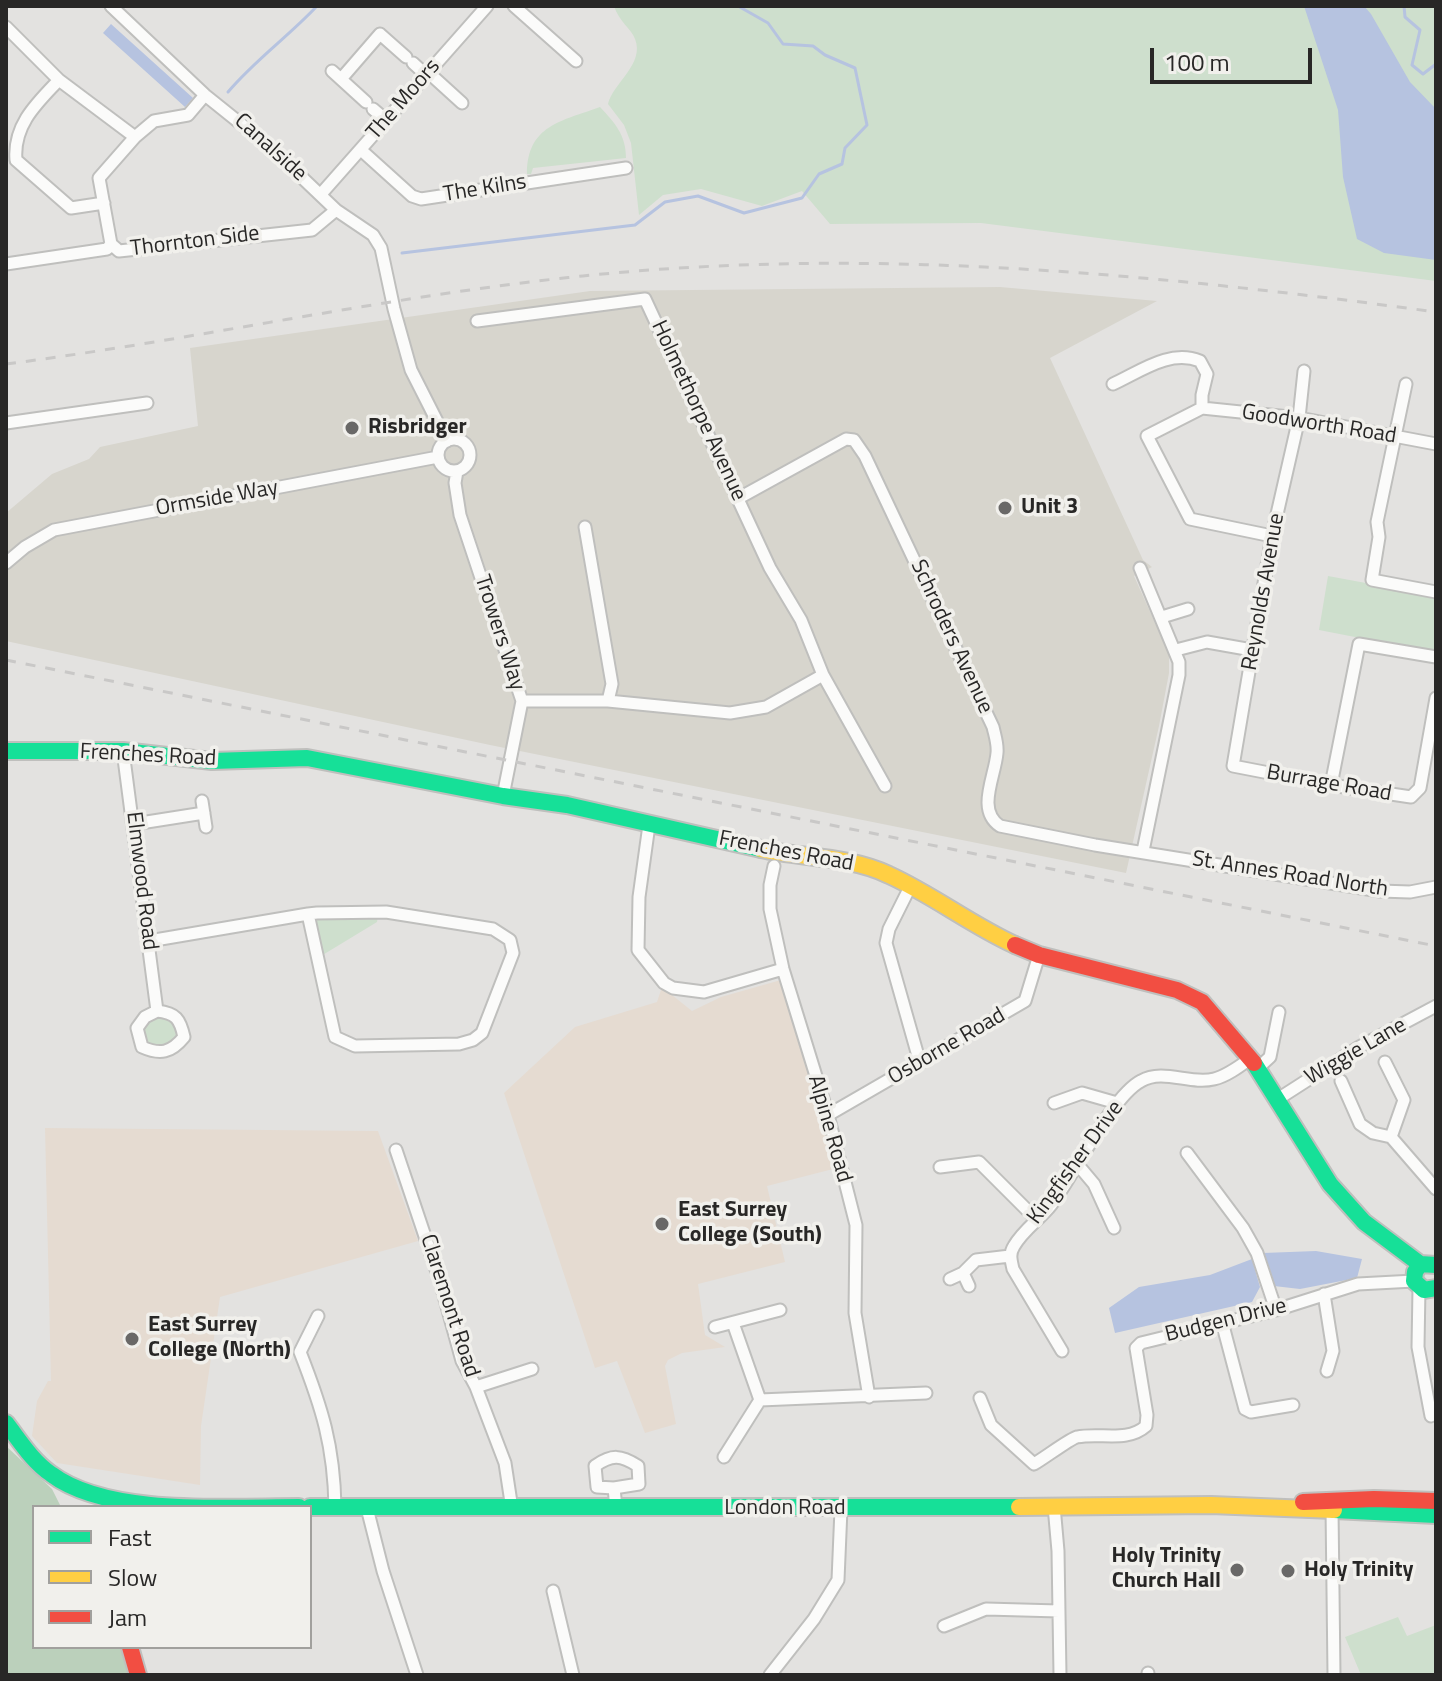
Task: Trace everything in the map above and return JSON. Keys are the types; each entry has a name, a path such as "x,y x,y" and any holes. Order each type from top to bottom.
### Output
{"main road":[{"name":"Frenches Road","path":"6,751 123,751 212,761 307,758 503,796 567,805 774,852 857,864 888,874 991,934 1039,955 1165,987 1202,1002 1260,1061 1278,1099 1330,1184 1364,1222 1432,1264"},
{"path":"1428,1288 1415,1272 1432,1264"},
{"path":"6,1423 53,1477 72,1487 98,1495 157,1504 204,1505"},
{"path":"71,1505 72,1487"},
{"name":"London Road","path":"312,1507 841,1509 1332,1506 1436,1501"},
{"name":"London Road","path":"1332,1506 1436,1515"},
{"path":"131,1649 138,1675"}],"street":[{"name":"Canalside","path":"111,6 205,95 229,112 336,210 373,235 381,248 394,309"},
{"name":"The Moors","path":"321,194 487,6"},
{"path":"514,6 576,61"},
{"path":"6,27 59,80 135,137"},
{"path":"387,121 337,75 380,34 462,103"},
{"path":"59,80 27,114 17,140 16,160 67,206 77,208 104,203"},
{"name":"Thornton Side","path":"205,95 188,115 154,121 135,137 99,178 111,244 119,251 149,249 312,230 336,210"},
{"path":"17,140 32,140"},
{"name":"The Kilns","path":"361,150 412,196 421,199 626,168"},
{"path":"6,264 107,249 111,244"},
{"name":"Holmethorpe Avenue","path":"477,321 645,299 770,568 801,620 823,675 885,786"},
{"name":"Trowers Way","path":"394,309 411,370 447,441 463,442 469,450 468,463 457,471 455,483 460,515 522,701 503,796"},
{"path":"1113,384 1178,355 1200,361 1207,374 1202,408 1147,436 1190,519 1272,536"},
{"name":"Reynolds Avenue","path":"1233,766 1272,536 1299,418 1304,371"},
{"path":"1406,384 1377,522 1379,537 1372,580 1436,592"},
{"path":"6,423 147,403"},
{"name":"Goodworth Road","path":"1202,408 1299,418 1436,444"},
{"name":"Schroders Avenue","path":"739,498 846,439 854,440 865,456 913,555 993,727 997,752 987,810 991,819 1007,828 1143,851"},
{"path":"447,441 439,449 438,457 442,467 457,471"},
{"name":"Ormside Way","path":"6,563 25,547 54,530 438,457"},
{"path":"585,527 612,684 608,701"},
{"path":"1140,568 1176,650 1179,675 1143,851"},
{"path":"1162,617 1188,609"},
{"path":"1176,650 1207,642 1252,650"},
{"path":"1331,785 1359,644 1436,657"},
{"path":"522,701 608,701 730,713 766,707 823,675"},
{"name":"Burrage Road","path":"1233,766 1407,798 1420,788 1436,698"},
{"name":"Elmwood Road","path":"123,751 157,1011"},
{"path":"134,824 203,807 206,827"},
{"path":"649,825 639,897 638,950 664,983 682,990 704,992 783,969"},
{"name":"St. Annes Road North","path":"1143,851 1394,893 1436,887"},
{"name":"Alpine Road","path":"774,866 770,909 783,969 828,1115 856,1225 855,1313 869,1397"},
{"path":"910,887 889,929 886,943 920,1063"},
{"path":"149,941 308,914 386,912 493,929 510,940 513,953 482,1033 473,1040 459,1044 355,1046 335,1037 308,914"},
{"name":"Osborne Road","path":"828,1115 1025,1001 1039,955"},
{"name":"Wiggie Lane","path":"1278,1099 1359,1047 1436,1006"},
{"path":"157,1011 171,1012 180,1021 184,1037 174,1049 156,1053 142,1047 137,1028 145,1017 157,1011"},
{"path":"1260,1061 1279,1012"},
{"name":"Kingfisher Drive","path":"1010,1256 1014,1244 1050,1206 1117,1103 1137,1082 1160,1076 1211,1080 1260,1061"},
{"path":"1385,1062 1404,1100 1391,1137"},
{"path":"1341,1081 1360,1124 1373,1133 1391,1137 1436,1189"},
{"path":"1054,1103 1082,1093 1117,1103"},
{"name":"Claremont Road","path":"396,1150 440,1281 462,1361 476,1387 505,1463 512,1509"},
{"path":"1187,1153 1243,1228 1257,1253 1276,1310"},
{"path":"940,1167 979,1162 1037,1220"},
{"path":"1078,1165 1094,1184 1114,1228"},
{"path":"950,1279 963,1273 976,1260 1010,1256 1013,1269 1062,1351"},
{"path":"963,1273 969,1286"},
{"name":"Budgen Drive","path":"980,1398 991,1425 1034,1464 1075,1437 1111,1437 1139,1432 1148,1422 1138,1345 1276,1310 1358,1284 1428,1288"},
{"path":"1428,1288 1418,1347 1431,1416"},
{"path":"1324,1294 1333,1351 1327,1371"},
{"path":"715,1327 780,1310"},
{"path":"318,1316 300,1352 328,1431 335,1507"},
{"path":"1222,1322 1245,1409 1251,1412 1293,1405"},
{"path":"733,1323 760,1400"},
{"path":"476,1387 532,1369"},
{"path":"760,1400 926,1393"},
{"path":"724,1457 760,1400"},
{"path":"614,1488 616,1508"},
{"path":"1054,1506 1058,1551 1060,1675"},
{"path":"1332,1506 1334,1675"},
{"path":"367,1508 383,1571 417,1675"},
{"path":"770,1675 814,1619 838,1580 841,1509"},
{"path":"553,1591 573,1675"},
{"path":"944,1626 986,1609 1059,1611"}],"shaded area":[{"path":"1000,287 1157,301 1050,358 1143,560 1152,567 1134,576 1169,654 1169,673 1159,726 1126,873 490,745 6,641 6,513 52,474 89,459 100,447 198,426 190,348 590,291"},
{"name":"East Surrey College (South)","path":"781,980 828,1134 833,1169 767,1186 785,1262 698,1284 705,1335 725,1347 682,1353 668,1360 665,1366 676,1424 645,1433 617,1361 595,1368 504,1093 575,1027 657,1002 662,987 692,1011 721,997"},
{"name":"East Surrey College (North)","path":"45,1128 378,1131 418,1241 220,1297 201,1426 200,1485 57,1463 32,1436 37,1401 48,1381 51,1381"}],"green space":[{"path":"614,6 1436,6 1436,281 981,223 830,224 802,191 762,206 701,189 663,195 639,215 631,143 624,125 608,104 632,65 637,48 633,35"},
{"path":"600,107 619,130 626,158 533,168 531,174 527,174 533,145 540,135 560,121"},
{"path":"1328,576 1436,596 1436,650 1432,652 1319,630"},
{"path":"378,916 377,922 321,956 315,919"},
{"path":"160,1017 172,1021 176,1033 172,1045 160,1049 148,1045 144,1033 148,1021"},
{"path":"6,1446 52,1489 60,1505 32,1505 32,1649 130,1649 138,1675 6,1675"},
{"path":"1398,1617 1407,1636 1436,1625 1436,1675 1361,1675 1345,1637"}],"water":[{"path":"1304,6 1364,6 1410,82 1436,109 1436,260 1384,253 1357,239 1343,177 1338,110"},
{"path":"111,24 193,98 185,107 103,33"},
{"path":"1316,1251 1362,1259 1357,1278 1300,1289 1274,1286 1263,1253"},
{"path":"1252,1259 1260,1287 1252,1302 1115,1333 1109,1308 1139,1287 1210,1275"}],"waterway":[{"path":"228,92 317,6"},
{"path":"402,253 635,225 665,202 698,196 744,213 802,198 819,174 842,164 845,148 867,125 855,68 825,55 813,46 783,44 768,23 738,6"},
{"path":"1404,6 1405,17 1420,30 1412,65 1423,74 1436,64"}],"railway":[{"path":"6,364 461,291 614,273 717,266 820,263 1026,269 1231,287 1436,312"},
{"path":"6,660 1436,946"}],"traffic: fast":[{"path":"6,751 123,751 212,761 307,758 503,796 567,805 761,849"},
{"path":"1254,1063 1330,1184 1364,1222 1420,1264"},
{"path":"1420,1264 1414,1281 1424,1290 1436,1288"},
{"path":"1420,1264 1436,1265"},
{"path":"6,1423 44,1469 75,1488 104,1497 153,1505"},
{"path":"312,1507 1019,1507"},
{"path":"1334,1510 1436,1515"}],"traffic: slow":[{"path":"761,849 874,869 1015,945"},
{"path":"1019,1507 1211,1505 1334,1510"}],"traffic: jam":[{"path":"1015,945 1039,955 1177,990 1202,1002 1254,1063"},
{"path":"1303,1502 1374,1499 1436,1501"},
{"path":"131,1649 138,1675"}],"place":[{"name":"Risbridger","path":"352,428"},
{"name":"Unit 3","path":"1005,508"},
{"name":"East Surrey College (South)","path":"662,1224"},
{"name":"East Surrey College (North)","path":"132,1339"},
{"name":"Holy Trinity Church Hall","path":"1237,1570"},
{"name":"Holy Trinity","path":"1288,1571"}]}
